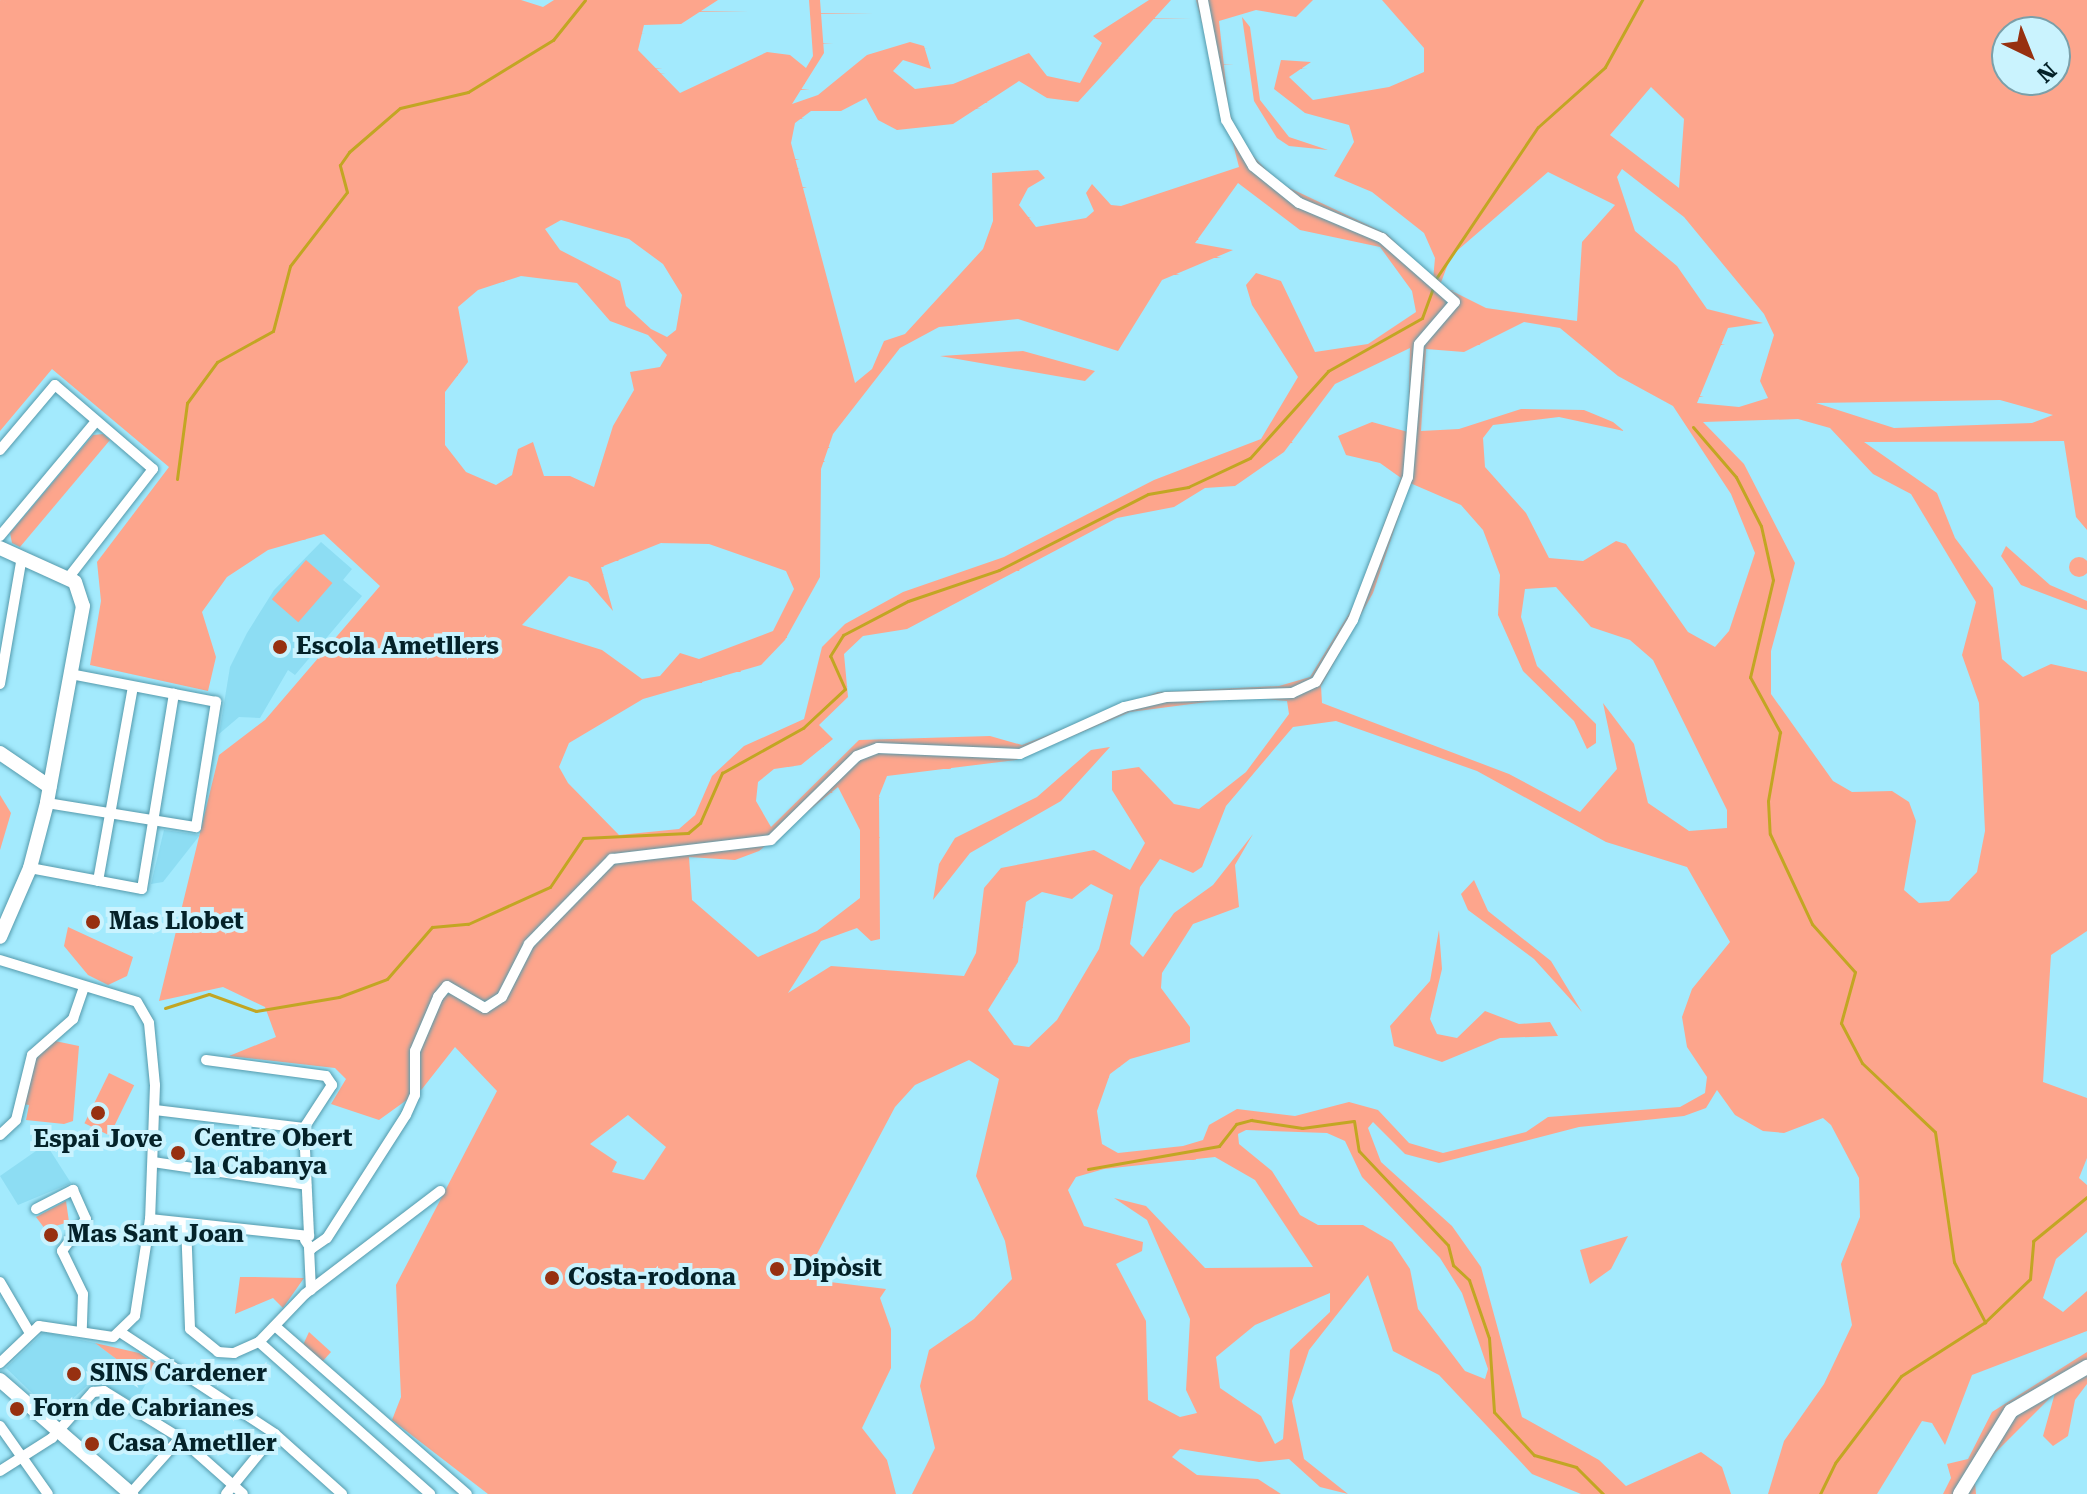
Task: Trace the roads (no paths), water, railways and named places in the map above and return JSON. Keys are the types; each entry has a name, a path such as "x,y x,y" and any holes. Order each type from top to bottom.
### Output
{"street":[{"path":"150,1219 310,1241 327,1238 406,1115 415,1095 415,1051 438,997 447,986 485,1008 502,997 529,944 612,859 771,840 857,756 878,748 1020,754 1124,707 1166,697 1307,690 1353,620 1408,477 1415,355 1455,302 1382,238 1299,203 1253,166 1226,120 1203,0"},
{"path":"0,450 55,385 153,469 68,578"},
{"path":"0,536 96,421"},
{"path":"0,548 68,578 80,588 83,606 47,803 30,868 0,937"},
{"path":"0,684 22,557"},
{"path":"47,803 196,827 216,702 71,674"},
{"path":"98,881 133,687"},
{"path":"30,868 142,889 174,694"},
{"path":"0,753 50,787"},
{"path":"0,960 137,1002 149,1023 155,1110 150,1219 135,1316 123,1334"},
{"path":"0,1135 16,1120 32,1055 73,1019 84,987"},
{"path":"206,1060 326,1076 332,1085 304,1128 311,1290"},
{"path":"155,1110 304,1128"},
{"path":"153,1162 306,1185"},
{"path":"36,1209 73,1190 86,1219 62,1251 83,1294 82,1332"},
{"path":"186,1224 190,1329 218,1352 259,1342 311,1290 440,1191"},
{"path":"0,1282 28,1330"},
{"path":"275,1326 467,1494"},
{"path":"28,1330 123,1334 275,1434 340,1493"},
{"path":"0,1363 28,1330"},
{"path":"259,1342 430,1494"},
{"path":"1960,1494 2011,1411 2087,1367"},
{"path":"0,1380 130,1494 180,1438"},
{"path":"0,1471 59,1431 93,1392 104,1391 180,1438 230,1490 243,1494"},
{"path":"0,1426 48,1494"},
{"path":"230,1490 275,1434"}],"waterway":[{"path":"177,479 187,403 217,362 273,331 290,266 347,192 340,165 349,152 400,108 468,92 553,40 585,0"},
{"path":"1435,280 1538,127 1605,67 1642,0"},
{"path":"165,1008 209,994 256,1011 339,997 387,979 432,927 468,924 550,887 583,838 688,833 700,823 722,773 803,728 845,689 830,656 843,635 908,601 999,570 1148,494 1188,487 1250,458 1328,371 1422,318 1433,288"},
{"path":"1693,427 1736,477 1761,526 1773,580 1750,677 1780,732 1768,801 1770,834 1812,924 1855,972 1841,1023 1862,1063 1935,1132 1954,1262 1985,1322"},
{"path":"1088,1169 1219,1146 1236,1124 1251,1120 1302,1128 1354,1121 1359,1151 1448,1245 1453,1265 1469,1280 1489,1338 1494,1412 1534,1455 1576,1467 1603,1494"},
{"path":"1820,1494 1835,1463 1901,1376 1985,1322 2030,1279 2033,1241 2087,1197"}],"place":[{"name":"Escola Ametllers","path":"280,647"},
{"name":"Mas Llobet","path":"93,922"},
{"name":"Espai Jove","path":"98,1113"},
{"name":"Centre Obert la Cabanya","path":"178,1153"},
{"name":"Mas Sant Joan","path":"51,1235"},
{"name":"Dipòsit","path":"777,1269"},
{"name":"Costa-rodona","path":"552,1278"},
{"name":"SINS Cardener","path":"74,1374"},
{"name":"Forn de Cabrianes","path":"17,1409"},
{"name":"Casa Ametller","path":"92,1444"}]}
